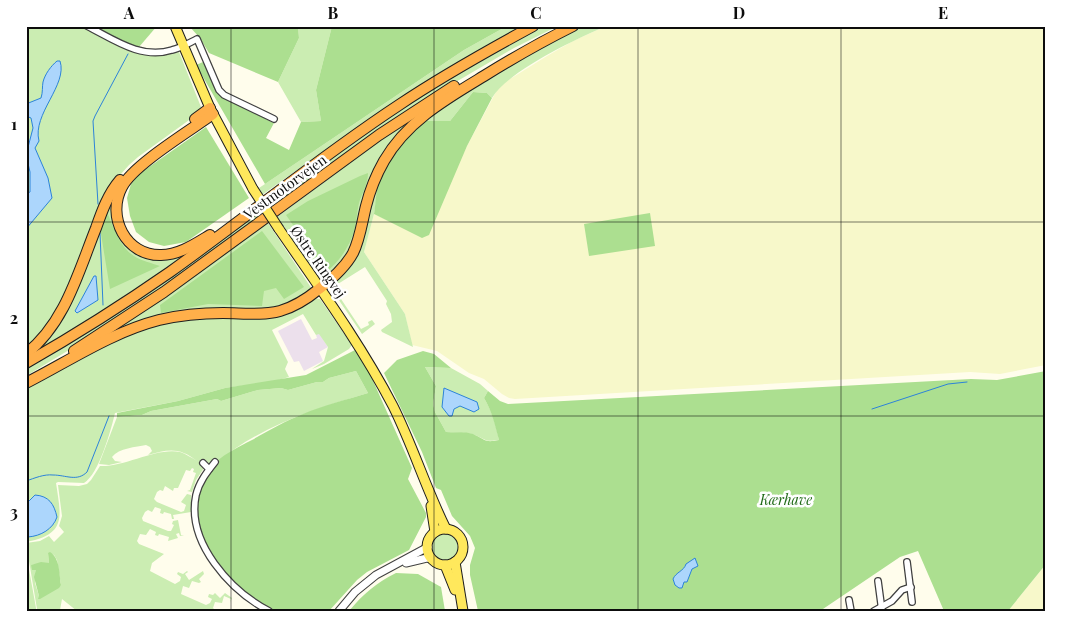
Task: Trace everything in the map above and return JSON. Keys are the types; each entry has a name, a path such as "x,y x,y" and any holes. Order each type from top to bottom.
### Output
{"highway":[{"name":"Vestmotorvejen","path":"26,363 168,273 358,133 441,78 533,26"},
{"name":"Vestmotorvejen","path":"26,381 164,292 379,135 434,98 483,69 565,26"},
{"path":"26,381 108,340 146,324 194,314 259,314 276,312 295,304 320,288 339,272 352,255 378,172 394,147 414,124 456,93 573,26"},
{"path":"212,111 143,163 122,186 116,204 116,218 122,233 138,249 149,254 161,256 183,250 308,169"},
{"path":"26,354 48,333 62,309 102,213 117,183 134,164 212,111"}],"main road":[{"name":"Østre Ringvej","path":"175,26 182,46 212,111 253,189 358,343 374,370 409,443 429,494 446,529"},
{"name":"Østre Ringvej","path":"429,494 435,532"},
{"path":"446,529 458,534 463,543 463,552 455,562 445,565 432,559 428,547 430,539 435,532 446,529"},
{"path":"455,562 462,611"},
{"path":"445,565 462,611"}],"street":[{"path":"87,26 128,47 143,52 159,53 173,50 197,40 219,90 224,95 274,120"},
{"path":"215,462 201,481 195,500 196,518 202,542 213,562 227,578 248,598 269,611"},
{"path":"203,463 209,469"},
{"path":"339,611 367,582 428,547"},
{"path":"395,565 427,558 432,559"},
{"path":"907,562 912,602"},
{"path":"878,581 882,609"},
{"path":"874,611 882,609 902,590 910,588"},
{"path":"850,600 851,611"}],"shaded area":[{"path":"301,319 312,340 317,338 316,335 319,333 328,347 319,352 323,361 304,371 299,361 294,362 278,331"}],"green space":[{"path":"27,26 85,26 125,49 140,54 154,56 179,52 201,107 196,115 138,157 111,185 73,278 51,322 26,349"},
{"path":"92,26 157,26 139,47"},
{"path":"189,26 298,26 299,38 278,82 209,53 200,38"},
{"path":"298,26 332,26 316,90 321,121 301,122 278,82 299,38"},
{"path":"332,26 507,26 464,50 265,184 196,65 203,62 221,96 274,123 266,138 289,150 301,122 321,121 316,90"},
{"path":"507,26 523,26 422,85 262,195 259,188 464,50"},
{"path":"539,26 558,26 514,48 437,93 272,210 268,204 390,114 510,41"},
{"path":"581,26 606,26 561,47 527,67 512,77 492,98 487,93 473,92 450,121 423,121 469,89"},
{"path":"606,26 1046,26 1046,365 1000,374 970,372 515,399 502,394 484,379 469,373 437,351 412,345 405,314 364,252 374,214 423,237 467,146 497,90 505,82 547,56 573,41"},
{"path":"473,92 487,93 492,98 467,146 429,235 422,238 374,214 380,178 398,147 423,121 450,121"},
{"path":"429,107 392,144 351,253 324,280 321,279 277,217"},
{"path":"206,127 249,198 186,242 164,246 149,242 136,232 130,216 127,198 131,184 139,174"},
{"path":"368,173 351,240 340,258 326,272 286,215 308,201"},
{"path":"380,179 374,214 364,252 405,314 413,347 382,332 381,330 392,322 391,314 386,304 387,301 365,267 333,287 361,329 369,325 368,322 372,320 375,324 362,334 330,287 346,271"},
{"path":"124,180 116,223 146,255 205,241 117,301 26,358 41,343 106,208"},
{"path":"260,209 264,216 107,327 26,376 26,367"},
{"path":"107,212 124,247 134,256 160,266 110,289 100,228"},
{"path":"650,213 655,246 589,256 584,224"},
{"path":"268,223 312,289 310,291 279,308 206,311 94,344"},
{"path":"262,231 304,287 284,299 276,288 264,291 262,306 208,304 161,313 160,305"},
{"path":"313,298 320,299 352,345 349,349 312,369 324,361 328,347 319,334 316,335 303,314 272,330 288,362 285,369 289,377 271,382 225,388 178,401 115,413 104,451 95,471 84,483 56,483 60,514 55,529 39,539 26,542 26,535 28,537 55,523 35,495 26,503 26,387 128,334 149,326 185,318 238,317"},
{"path":"355,350 370,374 412,468 408,479 426,513 426,517 409,550 367,572 357,580 329,611 291,612 272,610 253,600 235,585 219,567 207,546 200,525 198,503 203,481 220,459 277,426 327,405 368,393 356,371 329,378 323,382 288,390 281,388 258,390 221,401 217,399 151,411 142,415 117,417 117,413 178,401 225,388 306,375"},
{"name":"Kærhave","path":"423,351 434,354 451,368 425,367 436,386 433,404 435,412 446,432 469,433 491,441 499,440 491,413 484,398 488,391 500,401 508,404 971,379 997,380 1046,371 1046,564 1008,611 944,611 918,551 900,557 820,611 478,611 470,575 470,565 475,548 470,536 452,516 441,490 436,488 422,452 384,373 397,360"},
{"path":"425,367 451,368 480,384 488,391 484,398 493,418 499,440 488,441 472,434 446,432 435,412 433,404 436,386"},
{"path":"356,371 368,393 283,422 251,438 215,463 198,461 203,463 204,468 196,480 192,492 187,491 190,490 196,473 193,472 194,469 192,468 190,471 186,470 178,488 174,488 173,491 165,486 163,491 157,492 154,499 181,512 184,511 186,505 181,502 187,494 191,495 191,512 173,515 174,519 172,519 171,514 160,513 161,509 155,507 152,512 148,510 145,512 142,518 143,521 168,531 171,531 174,525 172,524 173,521 178,520 181,535 184,535 180,536 179,533 176,534 178,538 168,541 169,537 159,534 158,536 155,535 156,532 150,529 146,535 140,534 137,541 139,544 164,554 152,563 150,571 175,584 180,581 181,577 177,574 178,572 183,574 187,571 185,574 189,580 203,571 204,574 199,579 201,582 192,581 189,588 183,586 181,594 206,605 212,599 208,597 209,594 213,595 215,593 220,598 225,593 232,598 230,603 231,599 224,596 222,603 215,602 213,608 216,611 77,611 62,599 60,610 39,611 37,609 26,543 40,541 49,536 54,542 64,532 59,526 62,516 58,485 79,486 87,484 100,466 120,464 148,455 152,451 146,445 133,447 123,450 112,457 115,461 122,462 109,465 99,464 117,417 142,415 151,411 217,399 221,401 258,390 281,388 288,390 323,382 329,378","holes":["174,450 179,451 191,456 197,461 180,452 171,451 153,454","48,553 54,555 57,560 61,585 39,596 35,583 36,570 31,565 49,563"]},
{"path":"445,534 454,538 458,547 454,556 445,560 436,556 432,547 436,538"},
{"path":"50,552 56,558 61,585 59,588 38,599 39,596 34,577 36,570 32,570 31,565 41,562 49,563 48,553"},
{"path":"26,553 36,608 36,611 26,611"},
{"path":"1046,564 1046,611 1008,611"},
{"path":"396,573 418,574 441,587 445,611 349,611 370,589"}],"water":[{"path":"57,61 60,61 61,70 59,80 40,120 39,141 35,148 48,178 52,198 26,229 26,194 30,192 30,172 26,155 33,128 31,118 26,116 26,104 41,98 45,76"},
{"path":"94,276 96,276 98,300 77,313 75,311"},
{"path":"444,388 477,402 479,409 474,412 460,406 454,409 452,416 449,416 442,407"},
{"path":"35,495 44,497 50,502 57,517 53,525 46,531 28,537 26,535 26,504"},
{"path":"695,558 698,566 692,569 687,582 684,582 682,588 679,588 675,585 673,579 686,564"}],"waterway":[{"path":"98,204 93,121 128,54"},
{"path":"100,233 103,305"},
{"path":"872,409 948,384 967,382"},
{"path":"26,481 46,475 79,477 87,472 109,416"}]}
